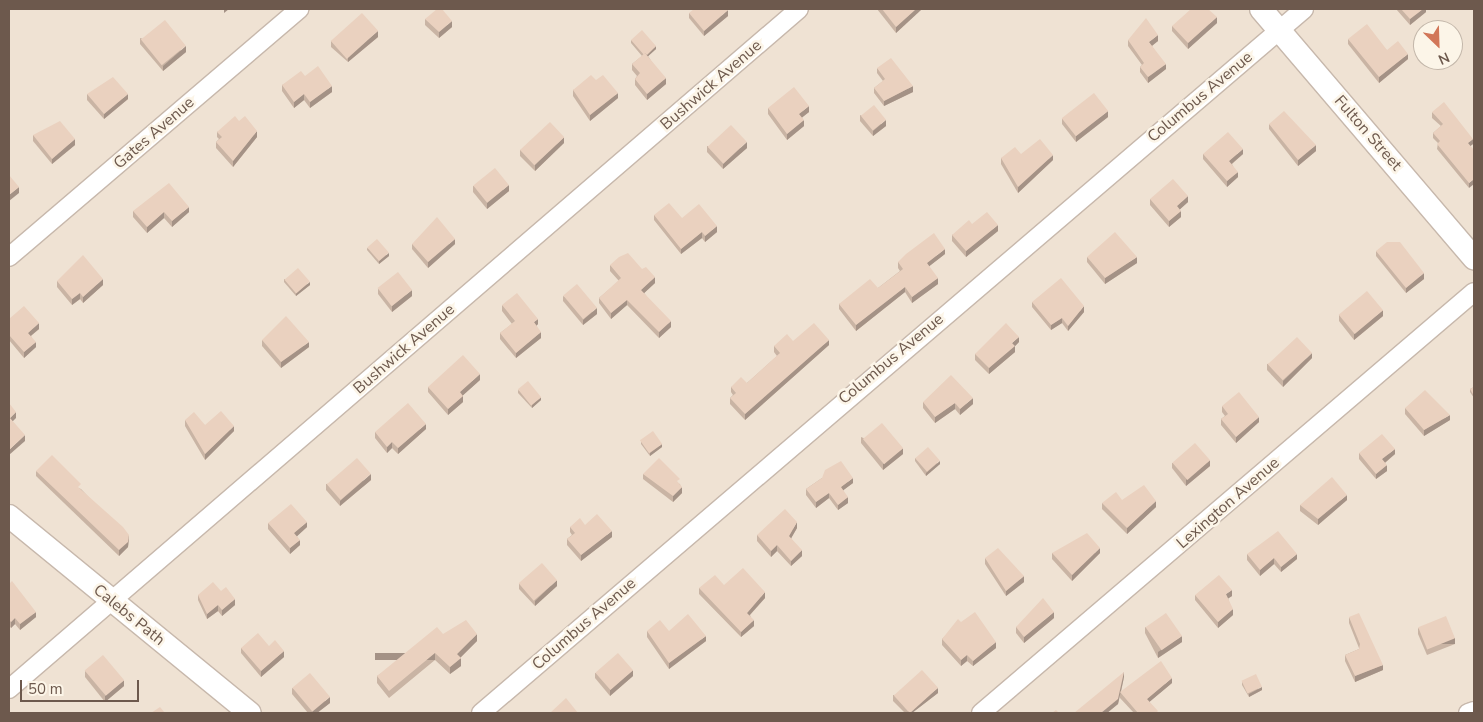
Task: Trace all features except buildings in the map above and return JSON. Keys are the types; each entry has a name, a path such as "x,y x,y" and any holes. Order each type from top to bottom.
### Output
{"street":[{"name":"Gates Avenue","path":"9,257 299,9"},
{"name":"Bushwick Avenue","path":"9,690 799,9"},
{"name":"Fulton Street","path":"1261,9 1474,258"},
{"name":"Columbus Avenue","path":"481,713 1304,9"},
{"name":"Lexington Avenue","path":"981,713 1474,292"},
{"name":"Calebs Path","path":"9,516 111,602 250,713"},
{"path":"1468,713 1474,711"}],"shaded area":[{"path":"9,9 1474,9 1474,713 9,713"}]}
